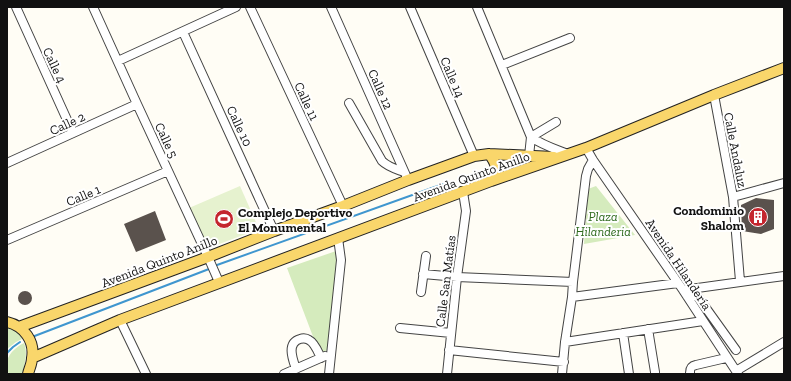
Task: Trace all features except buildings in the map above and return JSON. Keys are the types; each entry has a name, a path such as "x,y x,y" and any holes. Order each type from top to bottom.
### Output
{"main road":[{"name":"Avenida Quinto Anillo","path":"32,358 120,320 491,181 586,148 784,68"},
{"name":"Avenida Quinto Anillo","path":"19,327 342,206 406,176 474,156 489,154 529,156 564,155"},
{"path":"489,154 494,160 496,167 495,175 491,181"},
{"path":"7,322 19,327 27,335 31,344 32,358 28,374"}],"street":[{"name":"Calle 4","path":"16,7 73,133"},
{"name":"Calle 5","path":"93,7 219,282"},
{"path":"118,61 236,7"},
{"name":"Calle 11","path":"250,7 342,206"},
{"name":"Calle 12","path":"331,7 406,176"},
{"name":"Calle 14","path":"410,7 474,156"},
{"path":"477,7 532,136 543,144 564,155"},
{"name":"Calle 10","path":"183,32 274,231"},
{"path":"502,65 570,38"},
{"name":"Calle Andaluz","path":"714,95 733,197 740,282"},
{"path":"349,103 382,161 406,176"},
{"name":"Calle 2","path":"8,161 137,104"},
{"path":"532,136 556,122"},
{"path":"529,156 532,136"},
{"name":"Avenida Hilandería","path":"586,148 683,290 726,358 737,372"},
{"path":"562,374 586,176 593,160"},
{"name":"Calle 1","path":"7,240 168,171"},
{"path":"733,197 784,183"},
{"name":"Calle San Matías","path":"447,374 457,277 466,211 463,192"},
{"path":"330,374 341,260 338,238"},
{"path":"421,292 426,256"},
{"path":"423,274 573,282"},
{"path":"572,297 683,290 784,276"},
{"path":"683,290 698,298 736,350"},
{"path":"120,320 146,374"},
{"path":"565,342 703,321"},
{"path":"400,328 451,333"},
{"path":"648,329 655,372"},
{"path":"622,333 629,374"},
{"path":"296,369 292,360 291,351 293,344 297,340 303,338 308,339 314,345 321,358"},
{"path":"737,372 784,342"},
{"path":"449,350 564,362"},
{"path":"284,374 332,353"},
{"path":"690,372 692,366 726,358"}],"green space":[{"name":"Complejo Deportivo El Monumental","path":"240,186 259,229 206,249 189,208"},
{"name":"Plaza Hilanderia","path":"596,186 635,235 584,244 588,189"},
{"path":"336,251 339,268 330,348 320,355 287,268"},
{"path":"7,326 16,330 22,339 7,349"},
{"path":"24,343 26,355 22,374 9,374 7,364 9,356 16,348"}],"waterway":[{"path":"217,265 443,184"},
{"path":"32,337 209,269"},
{"path":"7,353 20,342"}],"place":[{"name":"Condominio Shalom","path":"758,217"},
{"name":"Complejo Deportivo El Monumental","path":"224,219"}]}
